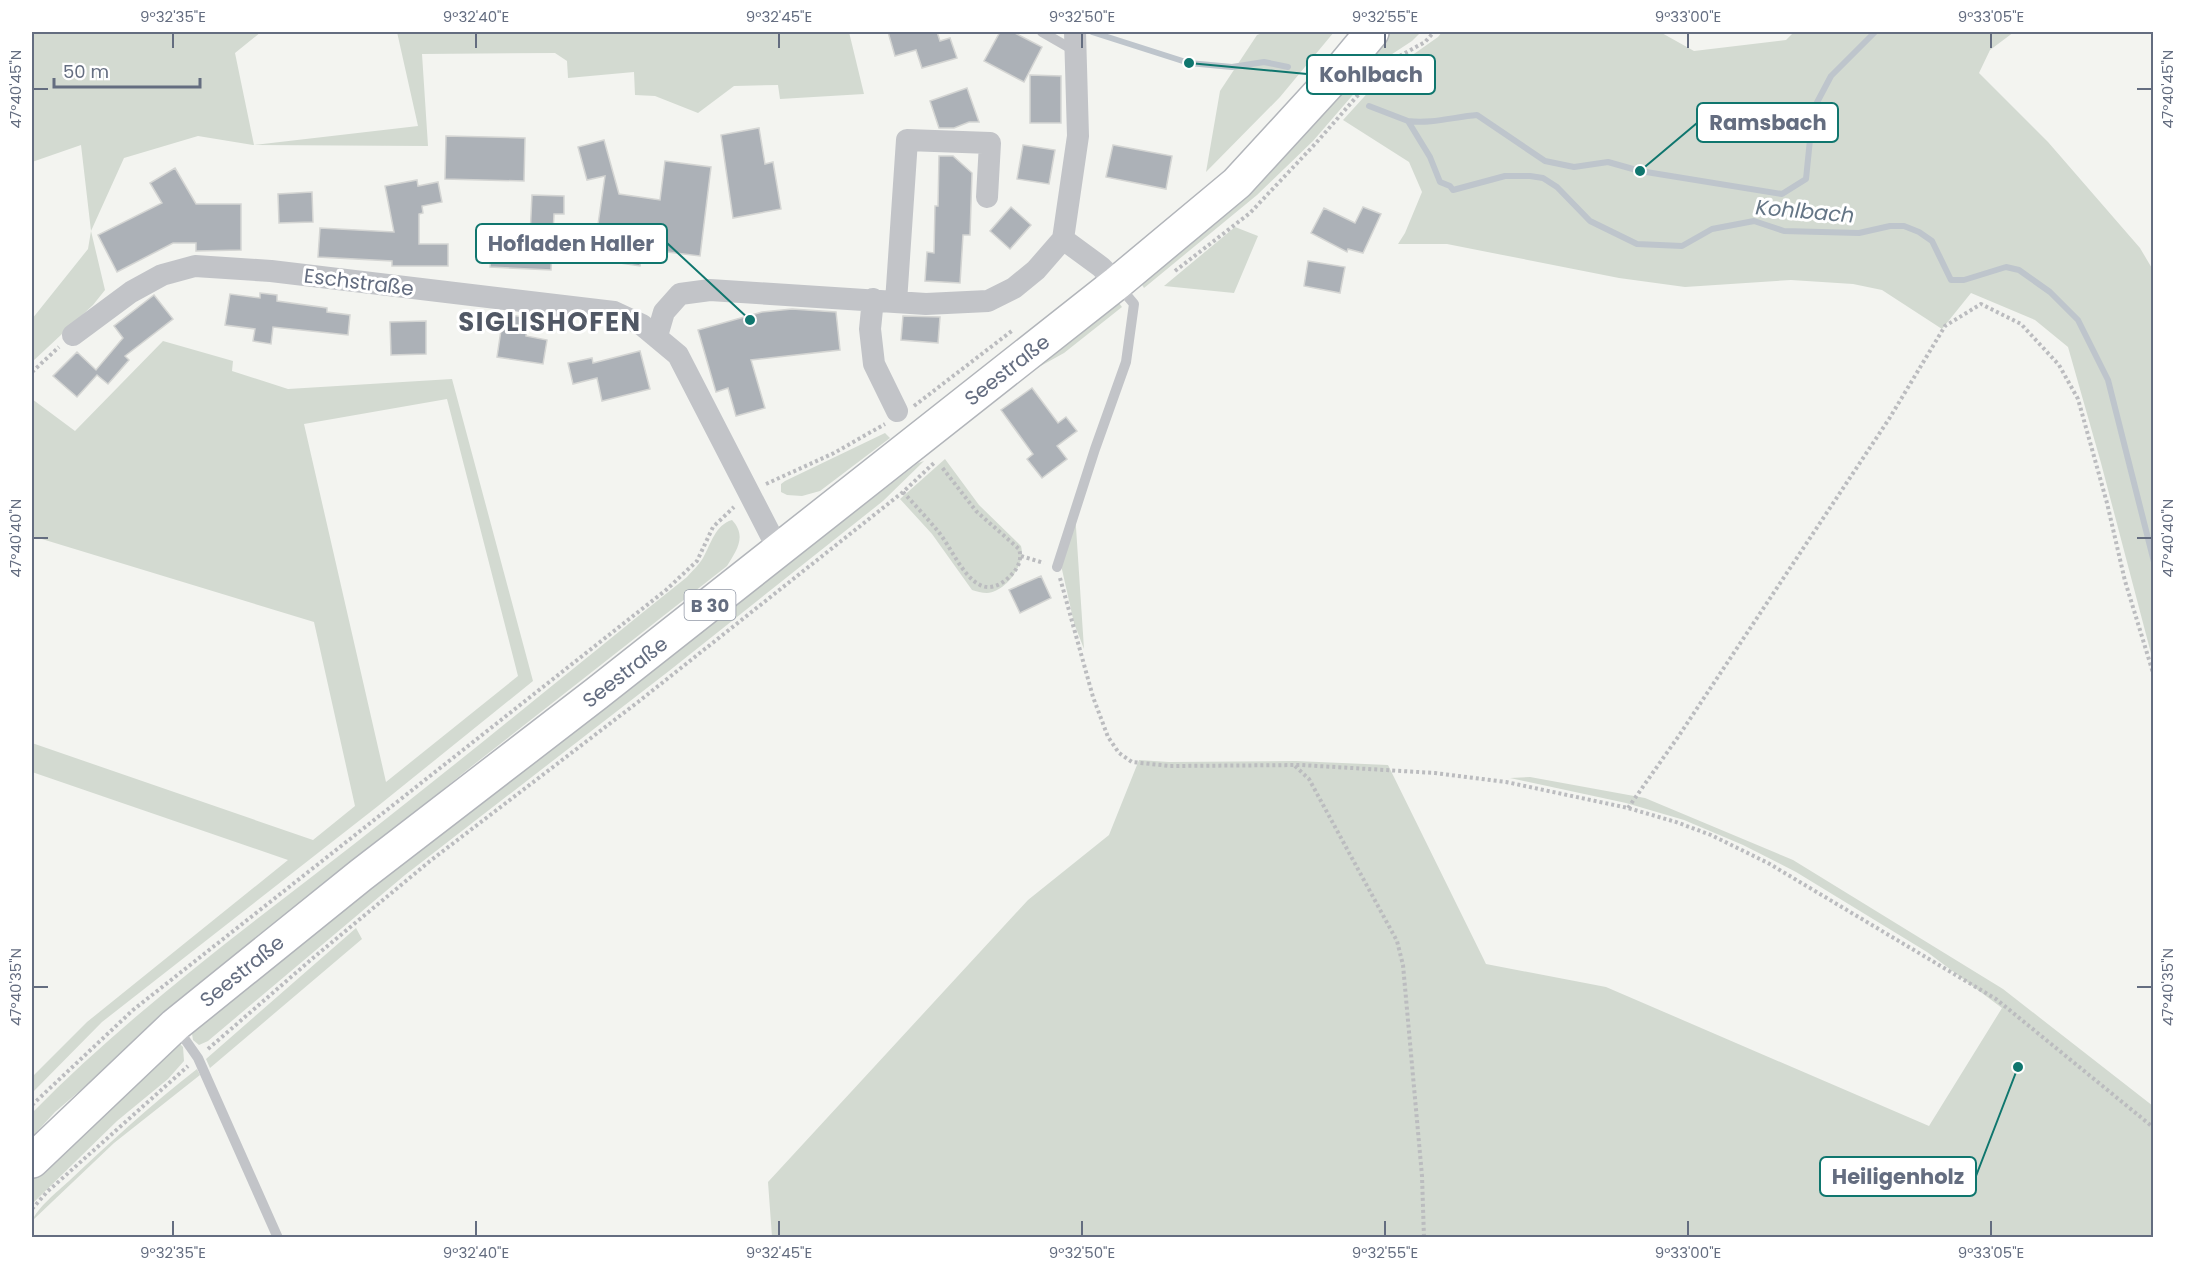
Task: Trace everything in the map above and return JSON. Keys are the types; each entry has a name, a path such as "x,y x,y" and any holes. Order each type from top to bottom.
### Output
{"main road":[{"name":"Seestraße","path":"32,1161 175,1025 361,875 779,551 1117,284 1237,183 1338,73 1372,32"}],"street":[{"path":"657,336 664,312 680,294 710,290 926,304 988,301 1014,288 1036,270 1063,239 1078,136 1075,40"},
{"path":"896,302 907,140 990,143 987,197"},
{"path":"1063,239 1101,267 1117,284"},
{"name":"Eschstraße","path":"73,335 131,292 162,275 195,266 272,271 615,312 642,324 678,355 779,551"},
{"path":"873,299 870,329 874,364 897,411"}],"lane":[{"path":"1042,32 1075,40"},
{"path":"1057,567 1126,362 1134,304 1117,284"},
{"path":"175,1025 198,1058 278,1238"}],"path":[{"path":"1628,808 1678,737 1882,428 1946,326 1982,304 2020,324 2059,365 2078,399 2126,581 2154,676"},
{"path":"32,372 73,335"},
{"path":"32,1106 133,1010 666,590 697,561 713,527 750,492 834,453"},
{"path":"32,1209 47,1192 198,1058 430,861 638,702 903,492 936,461"},
{"path":"903,492 938,531 970,578 981,586 994,588 1005,581 1015,572 1021,556 1019,549 976,511 941,466"},
{"path":"1021,556 1057,567 1093,697 1108,737 1119,753 1132,762 1170,766 1294,765 1389,769 1506,782 1628,808 1676,822 1711,835 1768,863 1996,999 2154,1128"},
{"path":"1294,765 1310,779 1397,941 1403,965 1422,1176 1424,1238"}],"shaded area":[{"path":"32,32 261,32 235,53 254,145 418,126 397,32 849,32 864,94 780,99 778,85 734,86 698,113 655,96 635,95 634,72 568,78 567,61 555,53 422,54 428,146 253,145 198,136 124,158 91,231 81,145 32,162"},
{"path":"1265,32 1334,32 1280,97 1206,172 1220,91 1257,35"},
{"path":"1383,32 1421,32 1412,41 1383,60 1313,141 1257,195 1144,288 1139,280"},
{"path":"1442,32 1660,32 1694,51 1786,40 1794,32 2014,32 1990,50 1979,73 2048,142 2140,248 2153,270 2153,661 2068,347 2035,320 1971,293 1942,329 1882,290 1853,284 1791,280 1685,287 1619,278 1447,244 1398,244 1422,192 1409,162 1343,120 1384,75"},
{"path":"1235,227 1258,236 1234,293 1164,286"},
{"path":"91,231 105,290 93,305 32,362 32,319 88,249"},
{"path":"1116,299 1122,307 1064,353 1028,373"},
{"path":"163,341 233,361 232,371 288,389 452,379 533,681 378,806 102,1022 32,1093 32,1077 87,1022 288,860 32,772 32,743 313,840 355,806 314,622 32,536 32,399 75,431","holes":["447,399 518,676 386,782 304,424"]},
{"path":"885,433 890,438 820,491 802,496 787,495 781,492 781,484 785,481"},
{"path":"945,459 979,505 1021,546 1020,561 1013,576 1001,588 994,591 985,593 972,590 932,534 900,499"},
{"path":"924,461 883,501 669,671 405,875 208,1041 199,1045 193,1040 191,1027 918,463"},
{"path":"1075,512 1084,649 1074,623 1061,565"},
{"path":"732,520 737,526 740,537 737,549 727,566 472,766 247,948 55,1112 32,1137 32,1113 109,1040 190,972 687,577 701,561 717,531 726,522"},
{"path":"1139,760 1169,762 1296,761 1388,765 1486,964 1606,987 1929,1126 2002,1008 1927,952 1796,872 1743,845 1684,820 1626,803 1510,778 1530,777 1645,798 1793,860 2003,989 2153,1106 2153,1237 772,1237 768,1182 1028,900 1109,835"},
{"path":"356,928 362,939 210,1068 206,1059"},
{"path":"179,1043 183,1047 184,1061 168,1079 117,1121 32,1204 32,1176"},
{"path":"197,1069 200,1075 114,1143 32,1221 48,1200 100,1152"}],"building":[{"path":"888,32 937,32 940,41 950,38 957,58 922,68 916,50 895,56"},
{"path":"1000,32 1013,32 1042,47 1024,82 984,61"},
{"path":"1030,75 1061,76 1061,123 1030,123"},
{"path":"967,88 979,122 969,122 954,128 939,128 930,101"},
{"path":"759,128 765,164 773,162 781,209 733,218 721,135"},
{"path":"446,136 525,138 524,181 445,179"},
{"path":"604,140 619,194 660,200 665,161 711,167 700,256 643,249 640,266 593,259 605,176 587,180 578,147"},
{"path":"1023,145 1055,150 1049,184 1017,179"},
{"path":"1113,145 1172,156 1166,189 1106,177"},
{"path":"939,156 953,156 972,173 970,235 963,235 960,283 925,281 927,252 934,253"},
{"path":"175,168 196,204 241,204 241,250 196,251 196,243 173,243 117,272 98,235 162,203 150,183"},
{"path":"417,180 418,186 438,182 442,202 422,206 423,213 419,214 419,244 448,244 448,266 392,266 392,261 318,257 320,228 394,232 385,186"},
{"path":"312,192 313,222 279,223 278,194"},
{"path":"532,195 564,196 564,214 554,214 551,270 490,267 492,233 530,236"},
{"path":"1011,207 1031,225 1010,249 990,231"},
{"path":"1363,207 1381,214 1363,253 1348,249 1347,252 1311,233 1324,208 1355,223"},
{"path":"1308,261 1345,267 1340,293 1304,286"},
{"path":"260,293 277,295 277,301 327,308 327,312 350,315 348,335 273,327 271,344 253,341 255,329 225,325 230,294 260,298"},
{"path":"154,295 173,319 125,356 129,360 108,384 97,375 77,397 53,376 77,352 96,370 123,338 114,326"},
{"path":"792,309 836,312 840,350 751,360 765,408 736,416 728,388 716,392 698,330 762,312"},
{"path":"498,313 529,318 526,336 547,340 543,364 497,357 501,330 496,329"},
{"path":"903,316 940,317 938,343 901,340"},
{"path":"426,321 426,354 391,355 390,322"},
{"path":"640,351 650,389 602,401 597,378 573,384 568,363 592,358 593,363"},
{"path":"1032,388 1058,423 1066,417 1077,431 1057,446 1067,459 1042,478 1027,459 1033,454 1001,410"},
{"path":"1041,576 1051,598 1020,613 1009,590"}],"waterway":[{"name":"Kohlbach","path":"1092,32 1189,63 1232,67 1264,62 1288,67"},
{"path":"1408,121 1434,121 1477,115 1545,161 1574,167 1608,162 1640,171 1782,194 1806,179 1813,110 1831,76 1875,32"},
{"name":"Kohlbach","path":"1369,106 1408,121 1430,157 1440,182 1450,186 1453,190 1505,176 1543,178 1557,187 1590,221 1637,244 1682,246 1712,229 1754,221 1784,231 1859,233 1890,226 1904,226 1932,241 1951,280 1964,280 2006,267 2019,270 2050,292 2078,320 2108,380 2154,562"}],"place":[{"name":"Kohlbach","path":"1189,63"},
{"name":"Ramsbach","path":"1640,171"},
{"name":"Hofladen Haller","path":"750,320"},
{"name":"Heiligenholz","path":"2018,1067"}],"district":[{"name":"SIGLISHOFEN","path":"550,322"}]}
